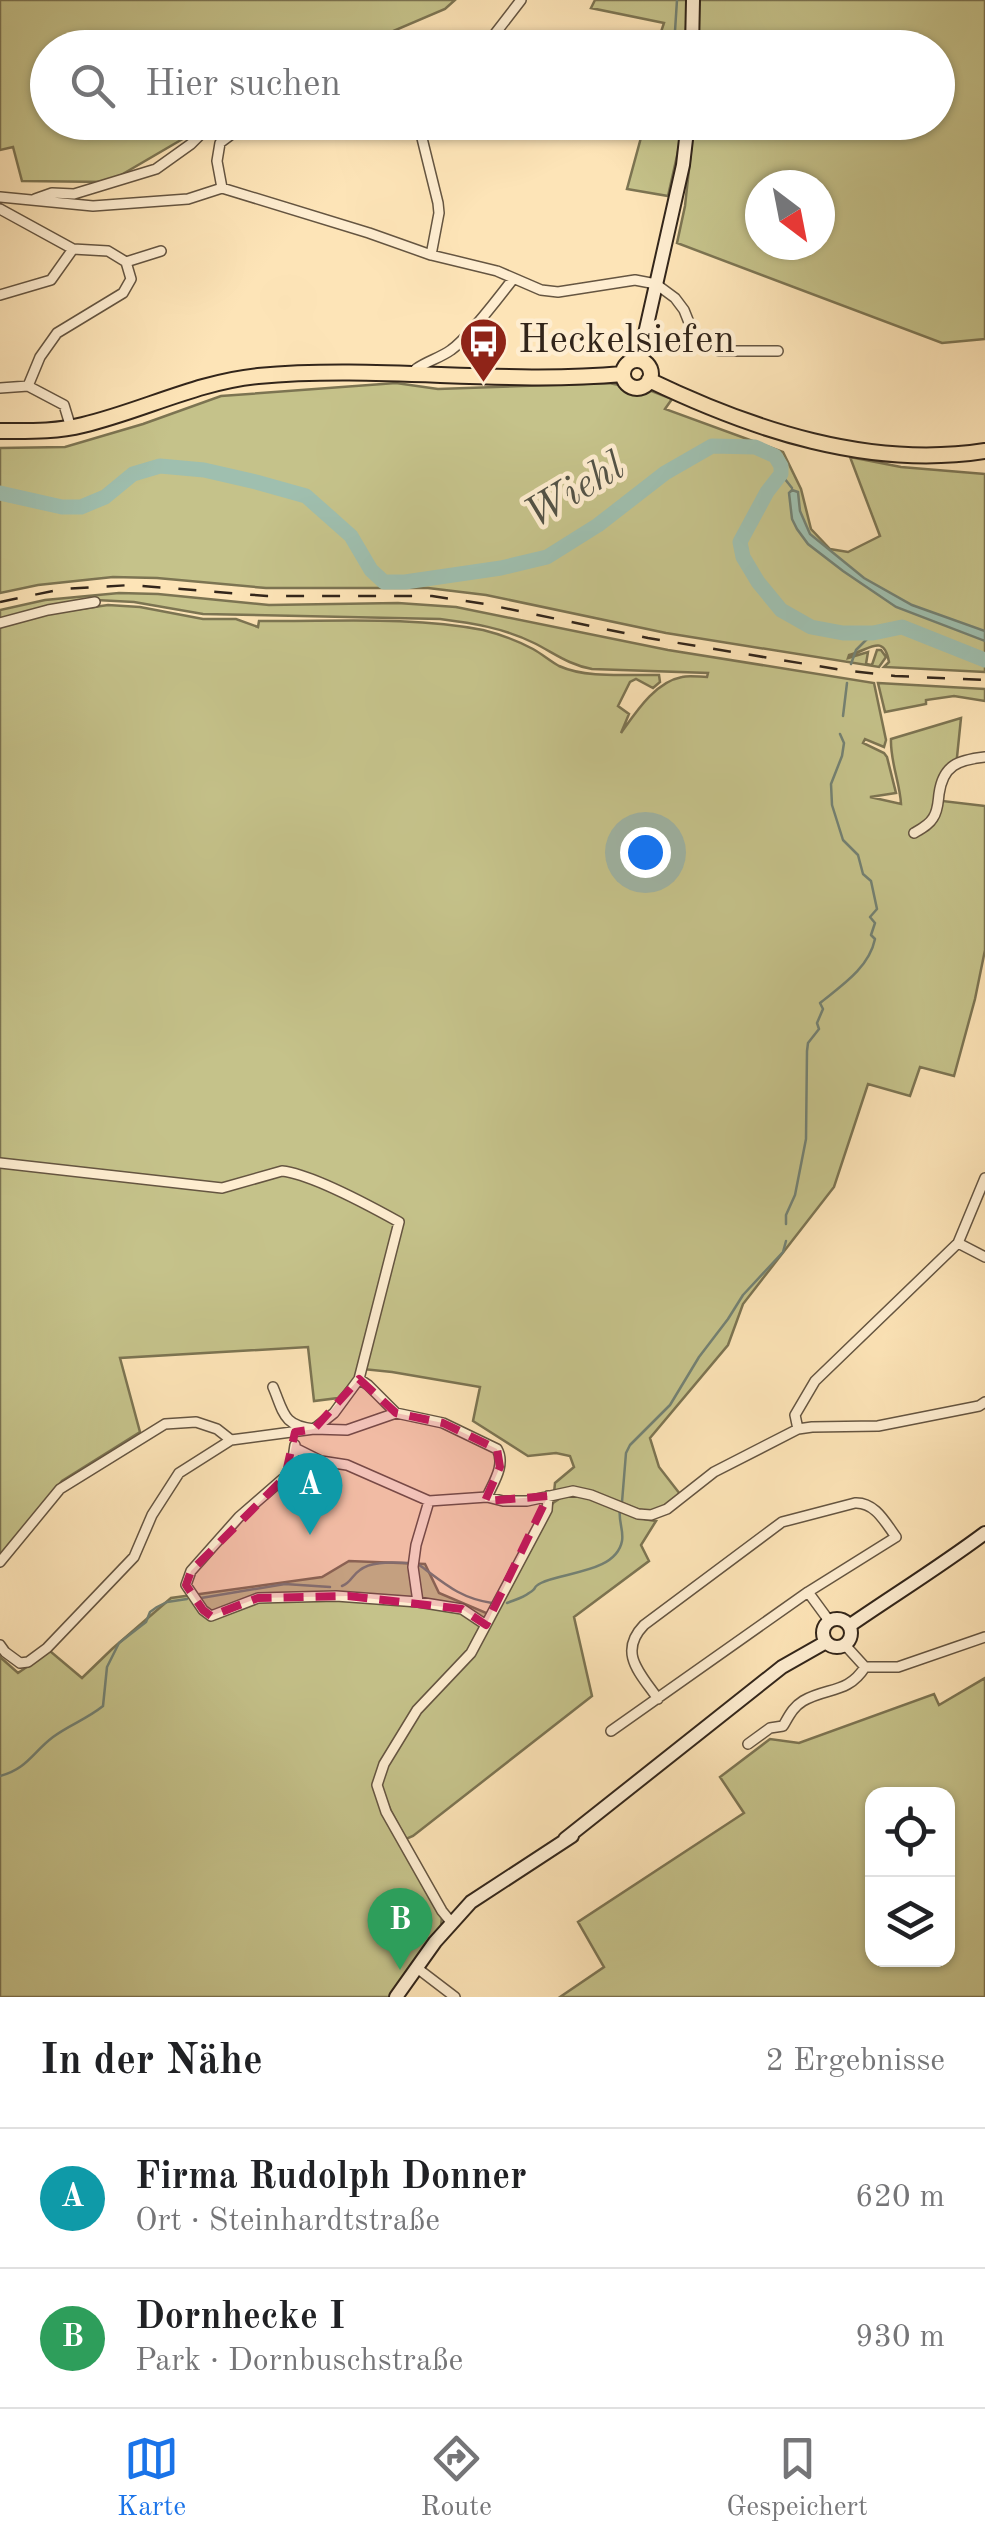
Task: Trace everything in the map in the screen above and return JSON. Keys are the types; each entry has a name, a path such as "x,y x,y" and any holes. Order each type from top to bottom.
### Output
{"main road":[{"path":"693,30 694,0"},
{"path":"639,360 686,140"},
{"path":"639,360 649,367 649,380 634,387 623,374 629,362 639,360"},
{"path":"0,430 71,428 196,388 246,378 308,374 575,377 623,374"},
{"path":"649,380 730,414 840,448 920,457 985,451"},
{"path":"848,1626 985,1533"},
{"path":"838,1620 848,1626 851,1634 845,1645 835,1647 826,1642 824,1631 830,1622 838,1620"},
{"path":"396,1997 452,1922 472,1902 604,1818 629,1791 782,1667 826,1642"}],"street":[{"path":"498,30 521,0"},
{"path":"32,200 52,193 74,194 156,170 195,140"},
{"path":"222,188 216,161 224,140"},
{"path":"422,140 439,213 431,255"},
{"path":"0,197 92,206 188,199 222,188 431,255 498,272 541,290 558,292 635,280 656,284 675,298 701,342 719,350 778,351"},
{"path":"0,209 73,249 108,252 126,262 132,279 123,293 57,333 40,357 28,386"},
{"path":"0,295 51,280 73,249"},
{"path":"126,262 162,251"},
{"path":"415,375 419,365 455,348 514,279"},
{"path":"0,388 28,386 64,405 71,428"},
{"path":"0,623 94,602"},
{"path":"914,834 931,822 936,813 945,773 957,763 985,757"},
{"path":"0,1163 222,1188 289,1172 399,1222 359,1380 334,1414 314,1429 231,1440 179,1473 152,1515 134,1557 47,1648 28,1662 20,1663 0,1644"},
{"path":"798,1429 795,1415 815,1381 958,1243 985,1178"},
{"path":"958,1243 985,1257"},
{"path":"359,1380 396,1412 443,1423 497,1449 500,1467 486,1498"},
{"path":"273,1387 294,1426 347,1430 396,1412"},
{"path":"295,1448 428,1502 486,1498 528,1501 573,1492 651,1515 714,1472 798,1429 878,1426 985,1402"},
{"path":"0,1562 60,1490 164,1424 196,1422 217,1429 231,1440"},
{"path":"295,1432 292,1466 285,1477 239,1517 191,1570 186,1585 203,1610 211,1616 258,1598 336,1596 462,1609 486,1625"},
{"path":"452,1922 386,1812 377,1785 384,1764 418,1710 470,1653 547,1510 548,1496"},
{"path":"418,1602 414,1562 428,1502"},
{"path":"611,1731 658,1700 808,1592 896,1537 878,1513 868,1505 855,1503 782,1522 644,1624 632,1642 632,1658 658,1700"},
{"path":"808,1592 830,1622"},
{"path":"845,1645 865,1667 898,1667 985,1638"},
{"path":"748,1744 770,1728 783,1726 803,1701 857,1680 865,1667"},
{"path":"416,1968 454,1997"}],"highlighted area":[{"path":"359,1379 396,1413 443,1423 497,1449 500,1467 485,1501 548,1496 486,1625 462,1609 348,1596 258,1598 211,1616 203,1610 186,1585 191,1571 285,1477 295,1432 314,1429"}],"shaded area":[{"path":"0,0 455,0 445,9 396,30 30,30 30,140 181,140 109,182 22,181 13,147 0,150"},
{"path":"595,0 689,0 686,30 662,30 664,23 591,8"},
{"path":"695,0 985,0 985,339 942,343 677,243 692,140 955,140 955,30 694,30"},
{"path":"640,140 681,140 668,196 627,189"},
{"path":"396,383 438,389 609,383 630,394 649,390 672,399 665,409 783,452 801,489 811,529 830,549 848,552 880,536 850,457 901,467 985,474 985,672 884,667 889,662 887,653 879,646 849,655 848,658 868,652 866,664 872,665 877,650 881,650 886,657 879,667 666,633 486,595 428,588 266,588 113,577 0,593 0,448 65,447 221,396"},
{"path":"792,490 798,492 800,511 810,534 864,578 912,605 985,631 985,641 896,607 808,544 792,519"},
{"path":"119,593 269,605 398,603 456,607 668,650 874,683 886,740 884,747 865,739 863,743 887,757 896,793 870,797 901,804 891,739 961,718 956,767 946,775 942,801 985,806 985,950 954,1076 920,1067 910,1096 868,1084 834,1187 743,1304 728,1345 650,1438 659,1467 680,1494 667,1504 648,1511 596,1495 554,1493 555,1483 574,1467 570,1456 528,1456 473,1421 480,1387 363,1369 338,1398 314,1401 308,1347 120,1358 140,1432 62,1481 0,1557 0,624 108,605 203,619 236,619 258,627 259,621 371,621 483,630 521,643 570,670 659,675 660,682 653,688 636,679 630,682 618,706 629,714 621,733 663,685 685,676 707,677 708,673 592,669 511,633 440,619 203,614 96,600 0,621 0,610 45,600"},
{"path":"878,683 985,689 985,701 954,696 885,712"},
{"path":"572,1495 656,1521 641,1545 649,1561 574,1617 592,1696 413,1836 406,1839 383,1793 375,1792 442,1917 441,1926 390,1997 0,1997 0,1657 18,1673 50,1651 82,1678 171,1598 322,1577 349,1561 425,1564 439,1593 493,1616 553,1503"},
{"path":"985,1678 985,1997 560,1997 604,1967 578,1922 744,1813 720,1777 770,1739 799,1743 934,1694 939,1705"}],"waterway":[{"path":"675,30 677,0"},
{"name":"Wiehl","path":"0,493 62,507 81,507 105,497 133,474 160,466 204,470 306,496 351,536 371,570 384,582 405,582 547,557 598,525 665,473 712,446 755,447 775,456 781,474 740,542 743,557 758,582 781,610 811,627 843,633 873,633 902,627 985,660"},
{"path":"781,474 792,488"},
{"path":"851,664 856,650 873,633"},
{"path":"843,716 847,683"},
{"path":"786,1224 806,1139 807,1051 819,1029 817,1023 823,1009 820,1003 860,968 875,939 871,935 875,923 870,917 877,909 871,881 863,874 858,855 843,840 832,805 831,784 844,743 840,734"},
{"path":"622,1502 630,1445 670,1405 699,1357 743,1295 783,1252 786,1241"},
{"path":"507,1603 550,1579 610,1560 622,1541 620,1509"},
{"path":"342,1586 371,1565 411,1563"},
{"path":"418,1564 461,1593 492,1603"},
{"path":"201,1598 285,1584 330,1587"},
{"path":"0,1776 17,1769 53,1737 103,1706 107,1667 119,1643 146,1622 157,1607 187,1599"}],"railway":[{"path":"0,602 62,589 131,585 267,596 432,596 842,670 985,680"}],"place":[{"name":"Heckelsiefen","path":"483,384"},
{"name":"Firma Rudolph Donner","path":"310,1535"},
{"name":"Dornhecke I","path":"400,1970"}]}
